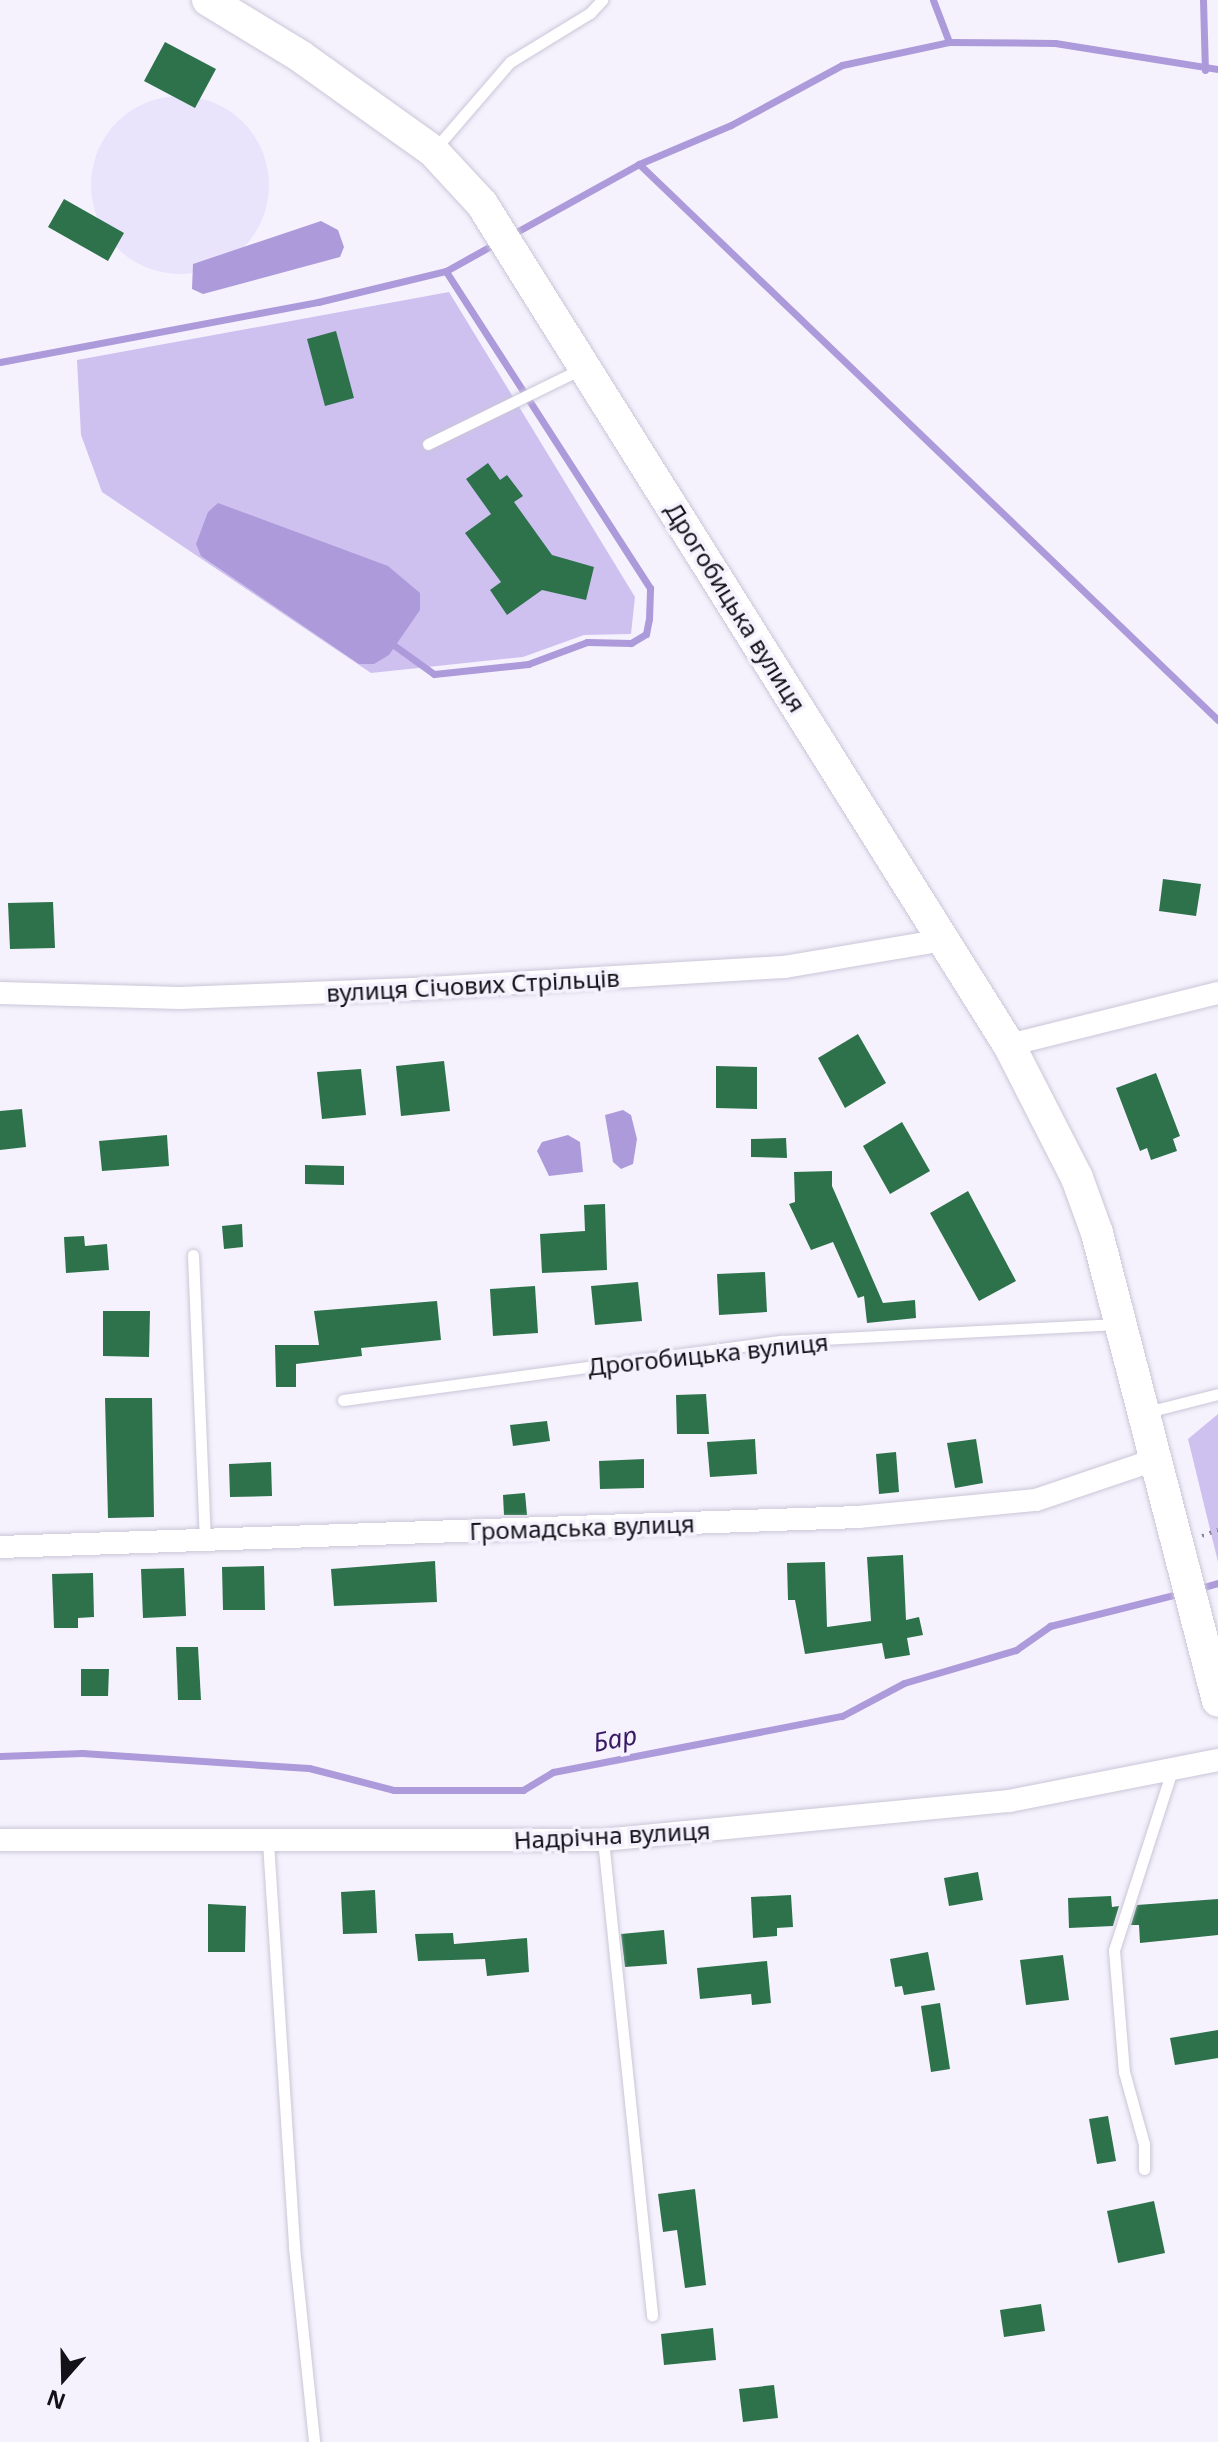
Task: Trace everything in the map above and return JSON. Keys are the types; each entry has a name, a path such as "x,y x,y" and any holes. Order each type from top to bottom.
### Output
{"main road":[{"name":"Дрогобицька вулиця","path":"208,0 312,64 433,151 461,177 515,255 1009,1045 1077,1178 1146,1412 1218,1701"}],"street":[{"name":"вулиця Січових Стрільців","path":"0,993 180,998 412,989 784,967 944,940"},
{"path":"1009,1045 1218,993"},
{"name":"Громадська вулиця","path":"0,1547 858,1517 1036,1500 1157,1459"},
{"name":"Надрічна вулиця","path":"0,1840 603,1840 1009,1801 1218,1760"}],"lane":[{"path":"433,151 510,62 590,13 602,0"},
{"path":"428,444 585,367"},
{"path":"193,1255 205,1542"},
{"name":"Дрогобицька вулиця","path":"343,1400 782,1341 1122,1324"},
{"path":"1146,1412 1218,1394"},
{"path":"1144,2169 1144,2144 1124,2072 1114,1950 1172,1770"},
{"path":"603,1840 652,2315"},
{"path":"268,1842 294,2247 314,2442"}],"shaded area":[{"path":"180,96 214,103 243,122 262,151 269,185 262,219 243,248 214,267 180,274 146,267 117,248 98,219 91,185 98,151 117,122 146,103"},
{"path":"321,221 338,230 344,247 340,257 203,294 192,289 193,264"},
{"path":"449,292 635,597 631,634 584,635 523,657 371,673 102,492 81,435 77,360"},
{"path":"218,503 388,566 420,593 420,610 389,655 374,664 359,664 201,556 196,544 208,512"},
{"path":"623,1110 631,1115 637,1139 633,1164 621,1169 613,1162 605,1115"},
{"path":"568,1135 580,1142 583,1172 549,1176 537,1151 542,1142"},
{"path":"1218,1414 1218,1562 1188,1439"}],"building":[{"path":"165,42 216,69 195,108 144,81"},
{"path":"64,199 124,233 108,261 48,227"},
{"path":"336,331 354,398 325,406 307,339"},
{"path":"488,463 500,480 507,475 523,496 514,502 552,555 594,567 586,600 542,590 507,615 490,590 501,582 465,533 491,514 466,479"},
{"path":"1163,879 1201,884 1196,916 1159,911"},
{"path":"53,902 55,948 10,949 8,903"},
{"path":"858,1034 886,1083 845,1108 818,1058"},
{"path":"444,1061 450,1111 401,1116 396,1066"},
{"path":"716,1066 757,1067 757,1109 716,1108"},
{"path":"361,1069 366,1115 322,1119 317,1072"},
{"path":"1156,1073 1180,1136 1173,1139 1177,1151 1151,1160 1147,1148 1140,1151 1116,1088"},
{"path":"22,1109 26,1147 0,1150 0,1111"},
{"path":"902,1122 930,1171 890,1194 863,1146"},
{"path":"167,1135 169,1166 102,1171 99,1141"},
{"path":"786,1138 787,1158 751,1157 751,1139"},
{"path":"305,1165 344,1166 344,1185 305,1184"},
{"path":"832,1171 832,1186 883,1303 915,1300 916,1318 867,1323 864,1296 858,1298 833,1242 811,1250 789,1204 795,1202 794,1172"},
{"path":"968,1191 1016,1281 979,1301 930,1213"},
{"path":"605,1204 607,1270 542,1273 540,1234 585,1231 584,1205"},
{"path":"242,1224 243,1247 224,1249 222,1226"},
{"path":"84,1236 85,1246 107,1244 109,1270 66,1273 64,1237"},
{"path":"765,1272 767,1312 719,1315 717,1274"},
{"path":"638,1282 642,1321 595,1325 591,1286"},
{"path":"535,1286 538,1333 493,1336 490,1289"},
{"path":"437,1301 441,1340 361,1348 362,1356 296,1364 296,1387 276,1387 275,1345 319,1345 314,1311"},
{"path":"103,1311 150,1311 149,1357 103,1356"},
{"path":"706,1394 709,1434 677,1434 676,1395"},
{"path":"105,1398 152,1398 154,1517 108,1518"},
{"path":"547,1421 550,1441 513,1446 510,1425"},
{"path":"755,1439 757,1474 710,1477 707,1442"},
{"path":"976,1439 983,1483 955,1488 947,1443"},
{"path":"896,1452 899,1492 879,1494 876,1454"},
{"path":"644,1459 644,1488 600,1489 599,1461"},
{"path":"271,1462 272,1496 230,1497 229,1464"},
{"path":"525,1493 527,1515 504,1515 503,1495"},
{"path":"903,1555 906,1620 919,1617 923,1635 907,1638 910,1655 885,1659 882,1643 805,1654 795,1600 788,1600 787,1563 825,1562 827,1627 871,1621 867,1557"},
{"path":"435,1561 437,1602 334,1606 331,1569"},
{"path":"264,1566 265,1610 223,1610 222,1567"},
{"path":"184,1568 186,1616 143,1618 141,1569"},
{"path":"93,1573 94,1617 78,1618 78,1628 54,1628 52,1574"},
{"path":"176,1647 198,1647 201,1700 178,1700"},
{"path":"81,1669 109,1669 108,1696 81,1696"},
{"path":"978,1872 983,1900 949,1906 944,1878"},
{"path":"375,1890 377,1933 343,1934 341,1892"},
{"path":"791,1895 793,1927 777,1928 777,1936 753,1938 751,1897"},
{"path":"1111,1896 1112,1907 1119,1906 1113,1926 1069,1928 1068,1898"},
{"path":"1218,1899 1218,1935 1140,1943 1139,1925 1131,1925 1137,1905"},
{"path":"208,1904 246,1906 245,1952 208,1952"},
{"path":"664,1930 667,1964 625,1967 621,1934"},
{"path":"453,1933 454,1944 527,1938 529,1972 487,1976 485,1959 418,1961 415,1934"},
{"path":"928,1952 935,1990 904,1995 902,1986 895,1987 890,1959"},
{"path":"1063,1955 1069,2000 1026,2005 1020,1960"},
{"path":"767,1961 771,2003 752,2005 751,1994 700,1999 697,1968"},
{"path":"940,2003 950,2069 931,2072 921,2006"},
{"path":"1218,2030 1218,2058 1175,2065 1170,2038"},
{"path":"1108,2116 1116,2161 1097,2164 1089,2119"},
{"path":"695,2189 706,2285 685,2288 677,2230 663,2232 658,2194"},
{"path":"1154,2201 1165,2253 1118,2263 1107,2211"},
{"path":"1041,2304 1045,2331 1004,2337 1000,2310"},
{"path":"713,2328 716,2360 664,2365 661,2334"},
{"path":"774,2385 778,2418 743,2422 739,2389"}],"waterway":[{"path":"933,0 949,42"},
{"path":"1203,0 1205,70"},
{"path":"511,235 639,164 731,125 842,65 949,42 1055,43 1218,69"},
{"path":"639,164 1218,720"},
{"path":"0,362 318,302 446,271 496,243"},
{"path":"395,646 434,674 528,664 587,642 631,643 646,634 649,619 650,588 446,271"},
{"name":"Бар","path":"1197,1589 1218,1583"},
{"name":"Бар","path":"0,1756 82,1753 309,1768 394,1790 523,1790 553,1772 842,1716 904,1683 1016,1650 1050,1626 1181,1593"}]}
